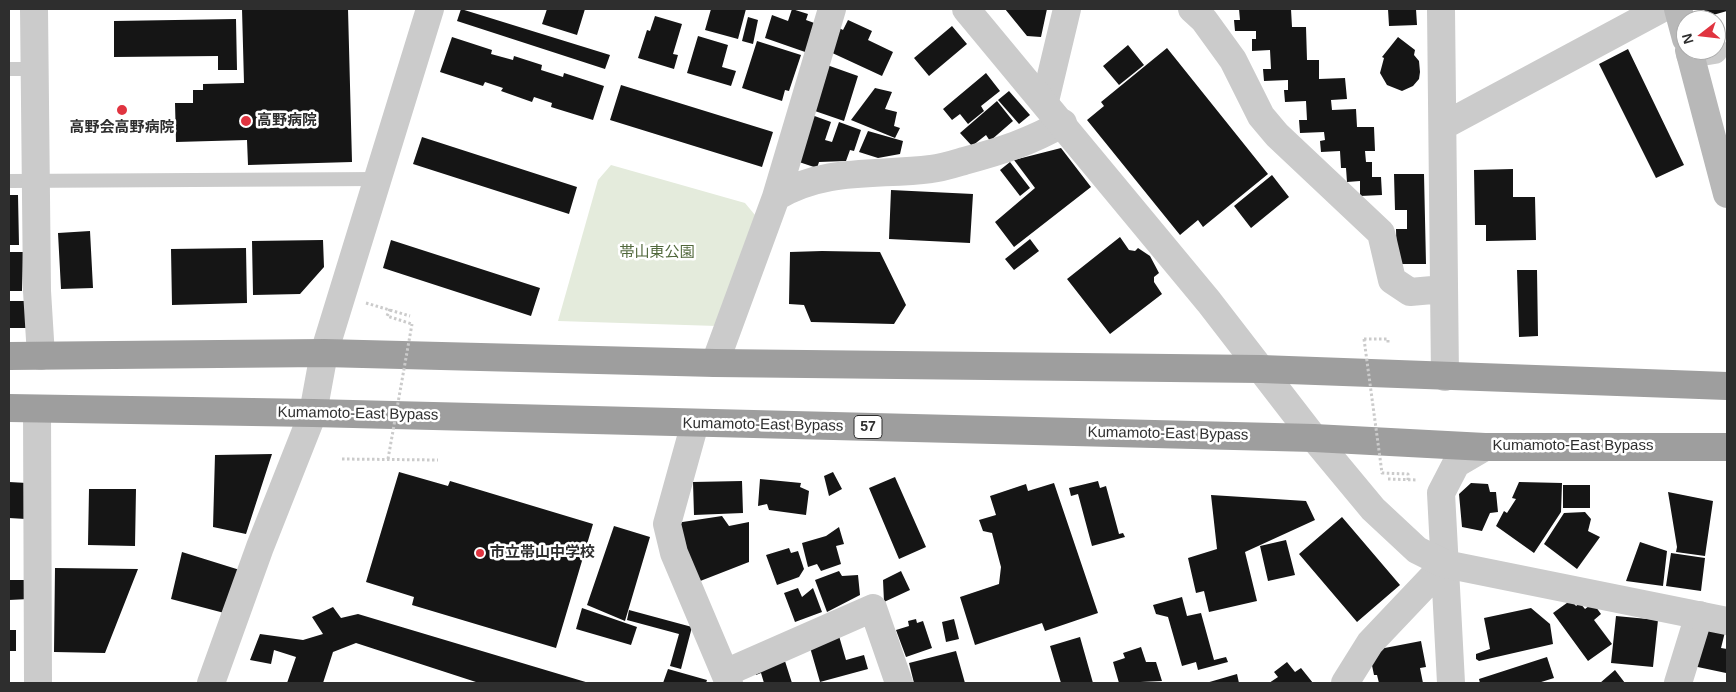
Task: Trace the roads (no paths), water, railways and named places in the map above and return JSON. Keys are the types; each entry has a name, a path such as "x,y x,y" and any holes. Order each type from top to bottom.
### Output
{"highway":[{"path":"9,356 324,353 715,363 1261,369 1727,386"},
{"name":"Kumamoto-East Bypass","path":"9,408 313,413 1314,438 1486,447 1727,447"}],"main road":[{"path":"1701,60 1727,194"}],"street":[{"path":"34,9 22,69 36,181 37,291 40,356"},
{"path":"211,683 260,547 313,413 324,353 430,9"},
{"path":"715,363 776,197 829,9"},
{"path":"966,9 1045,101 1203,294 1314,438 1373,509 1417,550 1445,564 1727,621"},
{"path":"1045,101 1067,9"},
{"path":"1192,9 1204,20 1233,60 1246,81 1261,116 1277,135 1381,233 1392,280 1410,292 1444,289"},
{"path":"1441,9 1445,377"},
{"path":"1443,126 1661,9"},
{"path":"776,197 795,186 810,181 848,174 934,169 987,155 1037,138 1063,123"},
{"path":"37,409 38,683"},
{"path":"695,423 667,524 674,553 727,678 873,608 899,683"},
{"path":"1451,683 1441,493 1456,464 1486,447"},
{"path":"1345,683 1370,643 1445,564"},
{"path":"1678,683 1699,616"}],"lane":[{"path":"9,181 378,179"}],"place":[{"name":"高野会高野病院","path":"122,110"},
{"name":"高野病院","path":"246,121"},
{"name":"市立帯山中学校","path":"480,553"}],"park label":[{"name":"帯山東公園","path":"657,253"}]}
